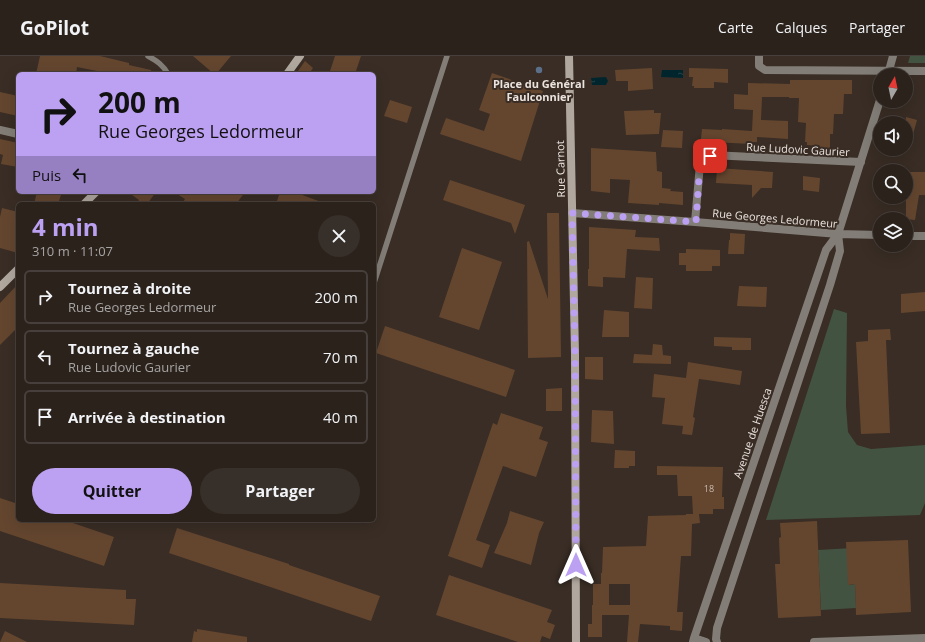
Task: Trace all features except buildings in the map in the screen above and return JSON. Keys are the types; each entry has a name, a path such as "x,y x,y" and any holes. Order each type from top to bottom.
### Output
{"main road":[{"path":"288,72 300,56"},
{"name":"Rue Carnot","path":"569,56 575,362 576,642"},
{"path":"86,202 94,194"},
{"path":"0,287 16,271"}],"street":[{"path":"759,56 759,66 765,70 873,73"},
{"path":"889,68 893,56"},
{"path":"913,72 925,71"},
{"name":"Avenue de Huesca","path":"694,640 826,250 838,234 878,108"},
{"path":"0,130 16,134"},
{"name":"Rue Ludovic Gaurier","path":"696,222 700,164 703,160 710,156 861,162"},
{"name":"Rue Georges Ledormeur","path":"572,213 838,234 873,235"},
{"name":"Avenue de Huesca","path":"717,642 717,628 830,285 840,251 838,234"},
{"path":"913,236 925,236"},
{"path":"814,642 925,638"},
{"path":"694,640 706,642"}],"lane":[{"path":"148,56 157,60 167,72"},
{"path":"376,277 447,56"}],"green space":[{"path":"910,56 925,56 925,63 908,63"},
{"path":"834,309 847,313 846,406 848,432 857,445 871,449 925,445 925,503 920,515 766,520"},
{"path":"853,548 849,585 855,584 856,608 821,610 818,550"}],"water":[{"path":"662,70 683,70 683,78 661,77"},
{"path":"606,77 608,81 606,85 592,85 591,78"}],"place":[{"name":"Place du Général Faulconnier","path":"539,70"}],"route":[{"path":"576,565 575,354 572,213 696,222 700,164 703,160 710,156"}]}
